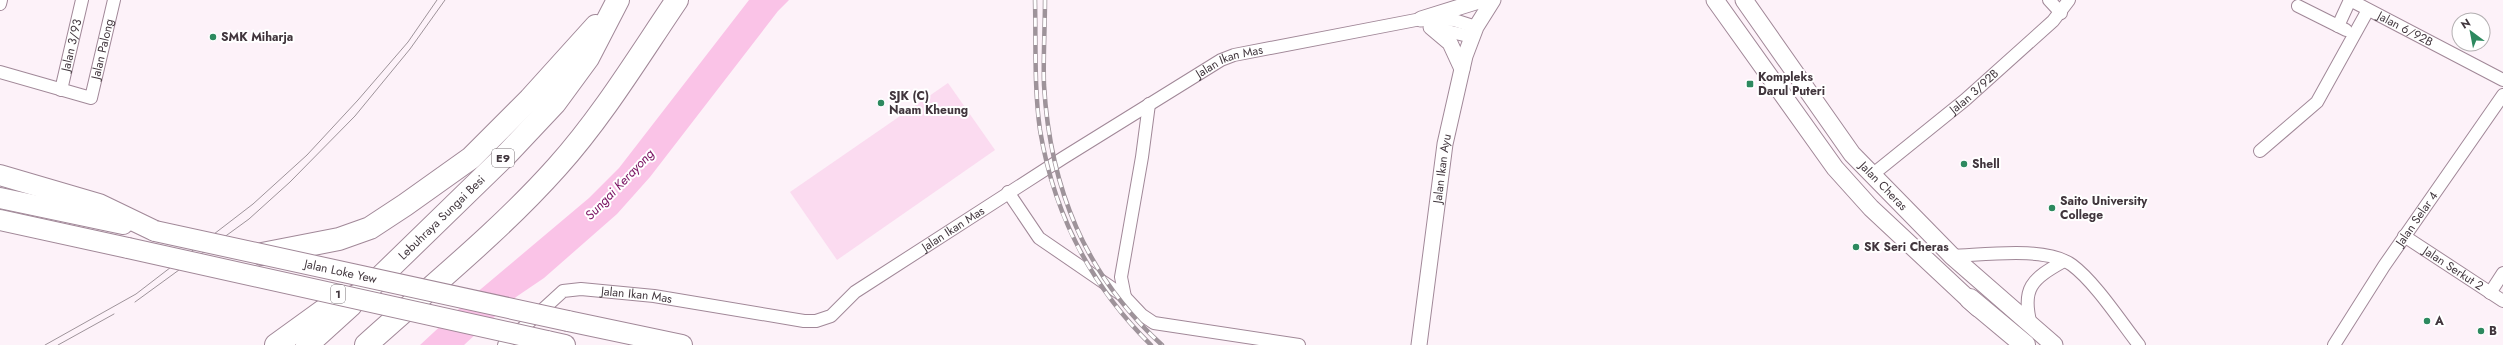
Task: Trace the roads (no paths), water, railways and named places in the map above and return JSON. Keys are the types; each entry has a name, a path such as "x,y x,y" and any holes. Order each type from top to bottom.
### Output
{"highway":[{"path":"366,345 514,212 557,167 584,134 677,0"},
{"path":"262,254 339,239 370,228 405,205 471,158 530,98 617,2"},
{"name":"Lebuhraya Sungai Besi","path":"276,345 323,311 365,292 507,154 555,103 588,58 617,2"},
{"path":"7,178 100,204 155,231"},
{"name":"Jalan Loke Yew","path":"0,198 682,345"},
{"name":"Jalan Loke Yew","path":"0,220 556,343"},
{"path":"307,345 365,292"},
{"path":"1970,299 2025,345"}],"main road":[{"name":"Jalan Cheras","path":"1714,0 1835,168 1871,208 1970,299 2004,342"},
{"name":"Jalan Cheras","path":"1744,0 1852,154 1952,256 2054,345"}],"street":[{"path":"0,4 1,0"},
{"name":"Jalan 3/93","path":"61,90 82,0"},
{"name":"Jalan Palong","path":"61,90 91,98 114,0"},
{"path":"1462,69 1450,43 1426,23 1482,0"},
{"name":"Jalan Ikan Ayu","path":"1419,345 1445,144 1462,69 1474,32 1493,0"},
{"path":"2049,0 2061,13"},
{"name":"Jalan 3/92B","path":"1872,175 1965,100 2061,13 2069,0"},
{"path":"2338,26 2350,0"},
{"name":"Jalan 6/92B","path":"2350,0 2503,80"},
{"path":"2298,6 2354,34"},
{"path":"2260,151 2317,102 2368,10"},
{"name":"Jalan Ikan Mas","path":"504,345 563,291 581,289 654,296 804,321 816,321 831,316 855,292 1008,192 1221,60 1234,55 1404,24 1454,20 1474,32"},
{"path":"0,72 61,90"},
{"name":"Jalan Selar 4","path":"2334,345 2404,236 2503,94"},
{"path":"1125,297 1121,277 1142,158 1149,104"},
{"path":"1008,192 1039,238 1125,297 1142,315 1154,323 1299,345"},
{"name":"Jalan Serkut 2","path":"2404,236 2503,302"},
{"path":"1952,256 2030,254 2064,261 2080,272 2139,345"},
{"path":"2031,325 2026,302 2031,285 2038,277 2064,261"},
{"path":"2490,293 2503,273"}],"water":[{"name":"Sungai Kerayong","path":"749,0 789,0 778,11 650,177 617,214 544,278 516,297 464,345 420,345 475,294 589,198 619,168"}],"tram line":[{"path":"45,345 136,294 253,204 307,155 358,100 408,42 437,0"},
{"path":"135,302 249,219 290,182 355,116 410,49 445,0"},
{"path":"58,345 114,314"}],"railway":[{"path":"1035,0 1038,114 1046,161 1055,191 1065,220 1093,273 1129,322 1151,345"},
{"path":"1045,0 1044,85 1054,159 1064,194 1076,227 1092,259 1112,289 1135,318 1162,345"}],"place":[{"name":"SMK Miharja","path":"213,37"},
{"name":"Kompleks Darul Puteri","path":"1750,84"},
{"name":"SJK (C) Naam Kheung","path":"881,103"},
{"name":"Shell","path":"1964,164"},
{"name":"Saito University College","path":"2052,208"},
{"name":"SK Seri Cheras","path":"1856,247"},
{"name":"A","path":"2427,321"},
{"name":"B","path":"2481,331"}]}
